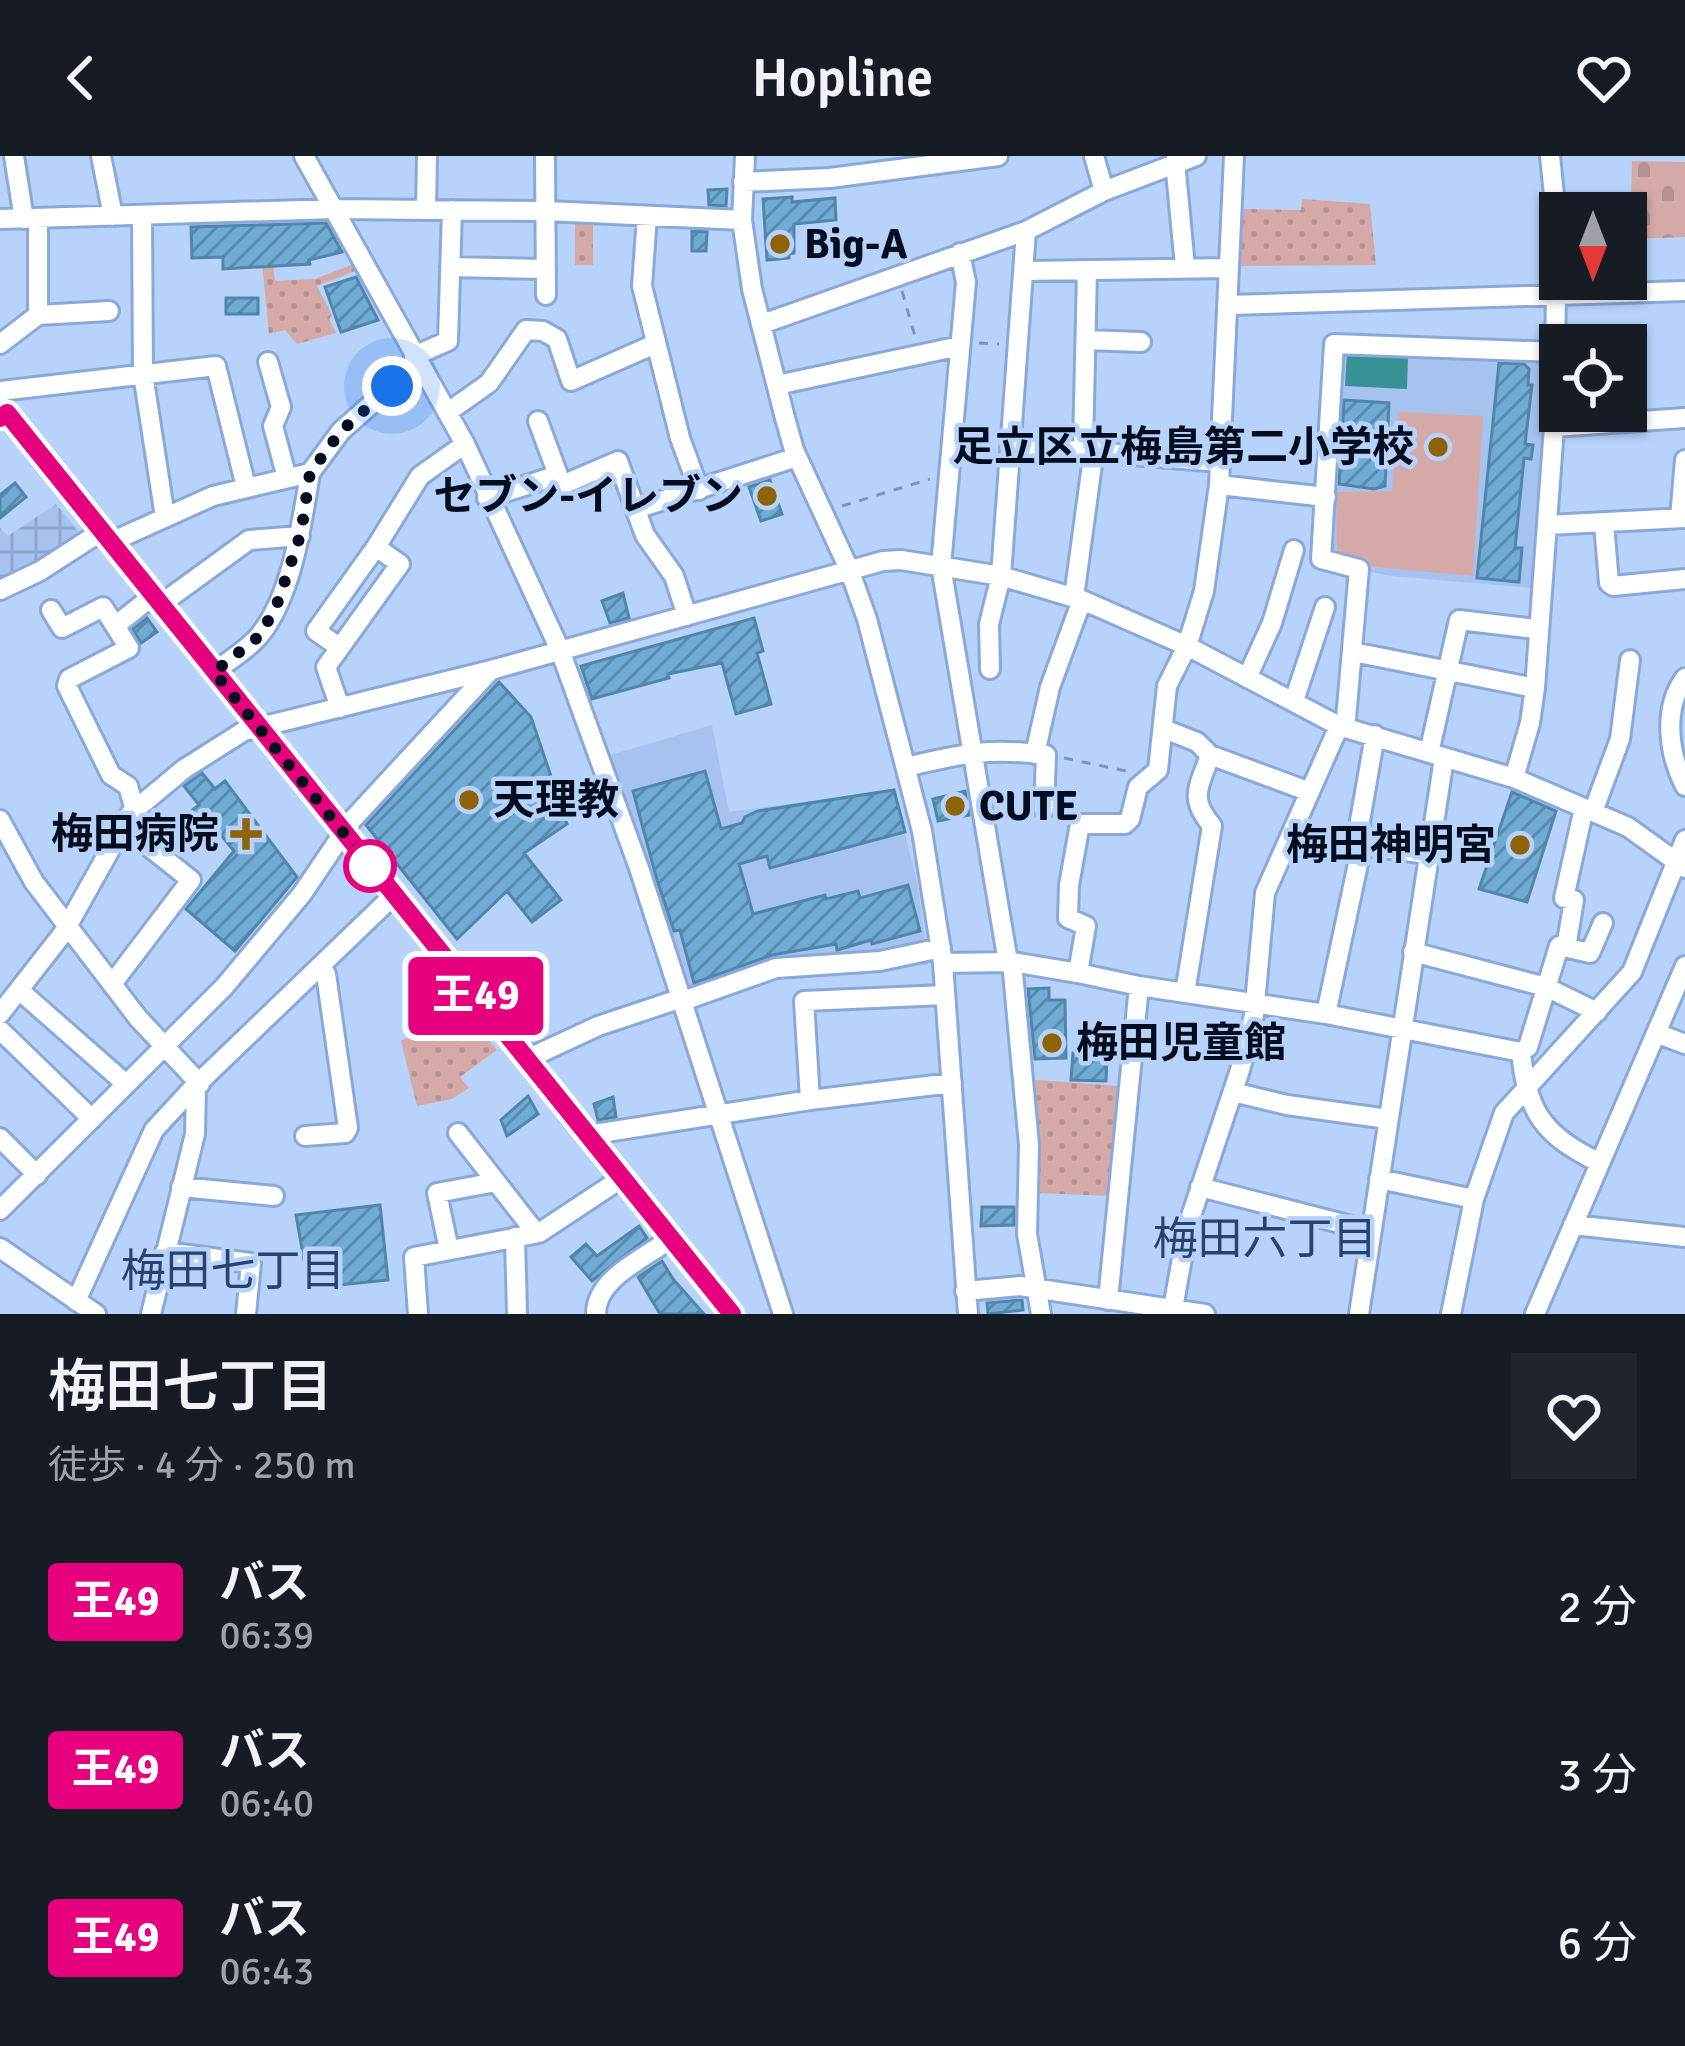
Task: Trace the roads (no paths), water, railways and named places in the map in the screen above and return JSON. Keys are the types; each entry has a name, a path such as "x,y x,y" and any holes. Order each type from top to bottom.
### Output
{"street":[{"path":"14,156 31,219 38,314"},
{"path":"100,156 113,216"},
{"path":"304,156 465,444 560,650 609,781 783,1314"},
{"path":"426,210 427,156"},
{"path":"545,156 546,295"},
{"path":"745,156 742,220 752,289 777,386 797,458 850,569 922,831 942,956 968,1314"},
{"path":"830,156 830,178"},
{"path":"743,182 830,178 998,156"},
{"path":"1094,156 1103,191"},
{"path":"762,324 1026,231 1103,191 1196,156"},
{"path":"1078,973 1086,926 1068,917 1080,824 1130,820 1138,788 1158,770 1167,686 1187,646 1204,591 1221,461 1234,156"},
{"path":"1550,156 1554,192"},
{"path":"1175,161 1185,267"},
{"path":"0,220 335,209 547,211 742,220"},
{"path":"214,672 257,638 275,610 299,536 310,473 341,431 416,359 448,341 452,210"},
{"path":"142,215 143,374 165,517"},
{"path":"647,216 642,286 680,438 699,490"},
{"path":"990,669 988,624 1001,576 1026,231"},
{"path":"960,253 966,282 941,566 1010,962 1029,1145 1027,1234 1041,1314"},
{"path":"450,267 546,268"},
{"path":"1024,271 1229,268"},
{"path":"1043,809 1040,755 1050,687 1078,599 1088,450 1087,270"},
{"path":"1647,293 1685,292"},
{"path":"1229,304 1539,297"},
{"path":"0,344 38,314 109,311"},
{"path":"448,412 489,383 526,330 543,331 557,339 571,381 655,344"},
{"path":"1087,340 1142,343"},
{"path":"777,386 960,344"},
{"path":"1173,1312 1200,1187 1232,1092 1254,1002 1265,892 1346,719 1359,569 1322,559 1334,344 1539,351"},
{"path":"268,362 281,407 273,426 287,478"},
{"path":"0,391 216,366 246,487"},
{"path":"2,412 732,1314"},
{"path":"1647,421 1685,418"},
{"path":"538,421 562,485 617,461 656,554 674,576 687,616"},
{"path":"1514,778 1535,688 1554,432"},
{"path":"339,647 316,631 420,476 465,444"},
{"path":"1031,447 1221,461"},
{"path":"636,509 797,458"},
{"path":"1547,525 1683,518 1685,460"},
{"path":"0,590 106,536 246,487 310,473"},
{"path":"488,498 558,475"},
{"path":"1219,485 1326,497"},
{"path":"1604,524 1613,586 1685,579"},
{"path":"115,626 249,540 299,536"},
{"path":"340,709 326,668 400,564 376,547"},
{"path":"1246,678 1272,623 1294,550"},
{"path":"0,1014 68,925 129,818 184,769 244,731 491,670 850,569 901,560 1001,576 1078,599 1187,646 1339,726 1514,778 1682,855 1632,972 1504,1113 1474,1199 1451,1314"},
{"path":"51,610 62,628 103,607 129,648 69,680 67,686 111,775 128,786 129,818 191,880 112,984"},
{"path":"1294,701 1325,607"},
{"path":"1359,1314 1460,620 1536,629"},
{"path":"1353,652 1535,688"},
{"path":"1566,948 1574,899 1564,898 1588,810 1620,739 1630,660"},
{"path":"0,1210 224,987 302,894 343,834 491,670"},
{"path":"1685,678 1677,689 1672,761 1685,786"},
{"path":"1163,729 1197,742 1210,755 1310,792"},
{"path":"1326,1014 1362,845 1360,821 1375,735"},
{"path":"906,767 974,751 1006,749 1040,755"},
{"path":"1185,993 1212,826 1196,799 1210,755"},
{"path":"2,830 112,984 198,1086 196,1134 151,1314"},
{"path":"1362,845 1426,854"},
{"path":"76,1301 154,1130 393,896"},
{"path":"527,1059 598,1026 776,968 942,956 1010,962 1254,1002 1521,1052 1528,1047 1559,946 1589,953 1603,923"},
{"path":"1413,952 1546,987 1597,1012"},
{"path":"1535,1314 1685,966"},
{"path":"304,1136 328,1137 348,1128 326,974 319,968"},
{"path":"1108,1300 1139,986"},
{"path":"20,990 126,1084"},
{"path":"810,1100 804,1000 945,995"},
{"path":"0,1030 92,1119"},
{"path":"1656,1034 1685,1044"},
{"path":"1521,1052 1525,1091 1561,1144 1600,1163"},
{"path":"588,1135 952,1083"},
{"path":"1232,1092 1388,1119"},
{"path":"458,1133 536,1233"},
{"path":"0,1138 37,1175"},
{"path":"418,1314 414,1257 536,1233 622,1178"},
{"path":"1379,1179 1474,1199"},
{"path":"449,1250 436,1193 496,1182"},
{"path":"181,1186 274,1196"},
{"path":"1200,1187 1371,1231"},
{"path":"1573,1225 1685,1237"},
{"path":"515,1237 517,1314"},
{"path":"596,1314 606,1285 670,1239"},
{"path":"0,1248 96,1314"},
{"path":"165,1252 251,1263 246,1314"},
{"path":"965,1291 1020,1286 1205,1314"}],"place":[{"name":"Big-A","path":"780,244"},
{"name":"足立区立梅島第二小学校","path":"1438,447"},
{"name":"セブン-イレブン","path":"767,496"},
{"name":"天理教","path":"469,800"},
{"name":"CUTE","path":"955,806"},
{"name":"梅田病院","path":"246,834"},
{"name":"梅田神明宮","path":"1520,845"},
{"name":"梅田児童館","path":"1052,1043"}],"district":[{"name":"梅田六丁目","path":"1265,1239"},
{"name":"梅田七丁目","path":"233,1271"}]}
